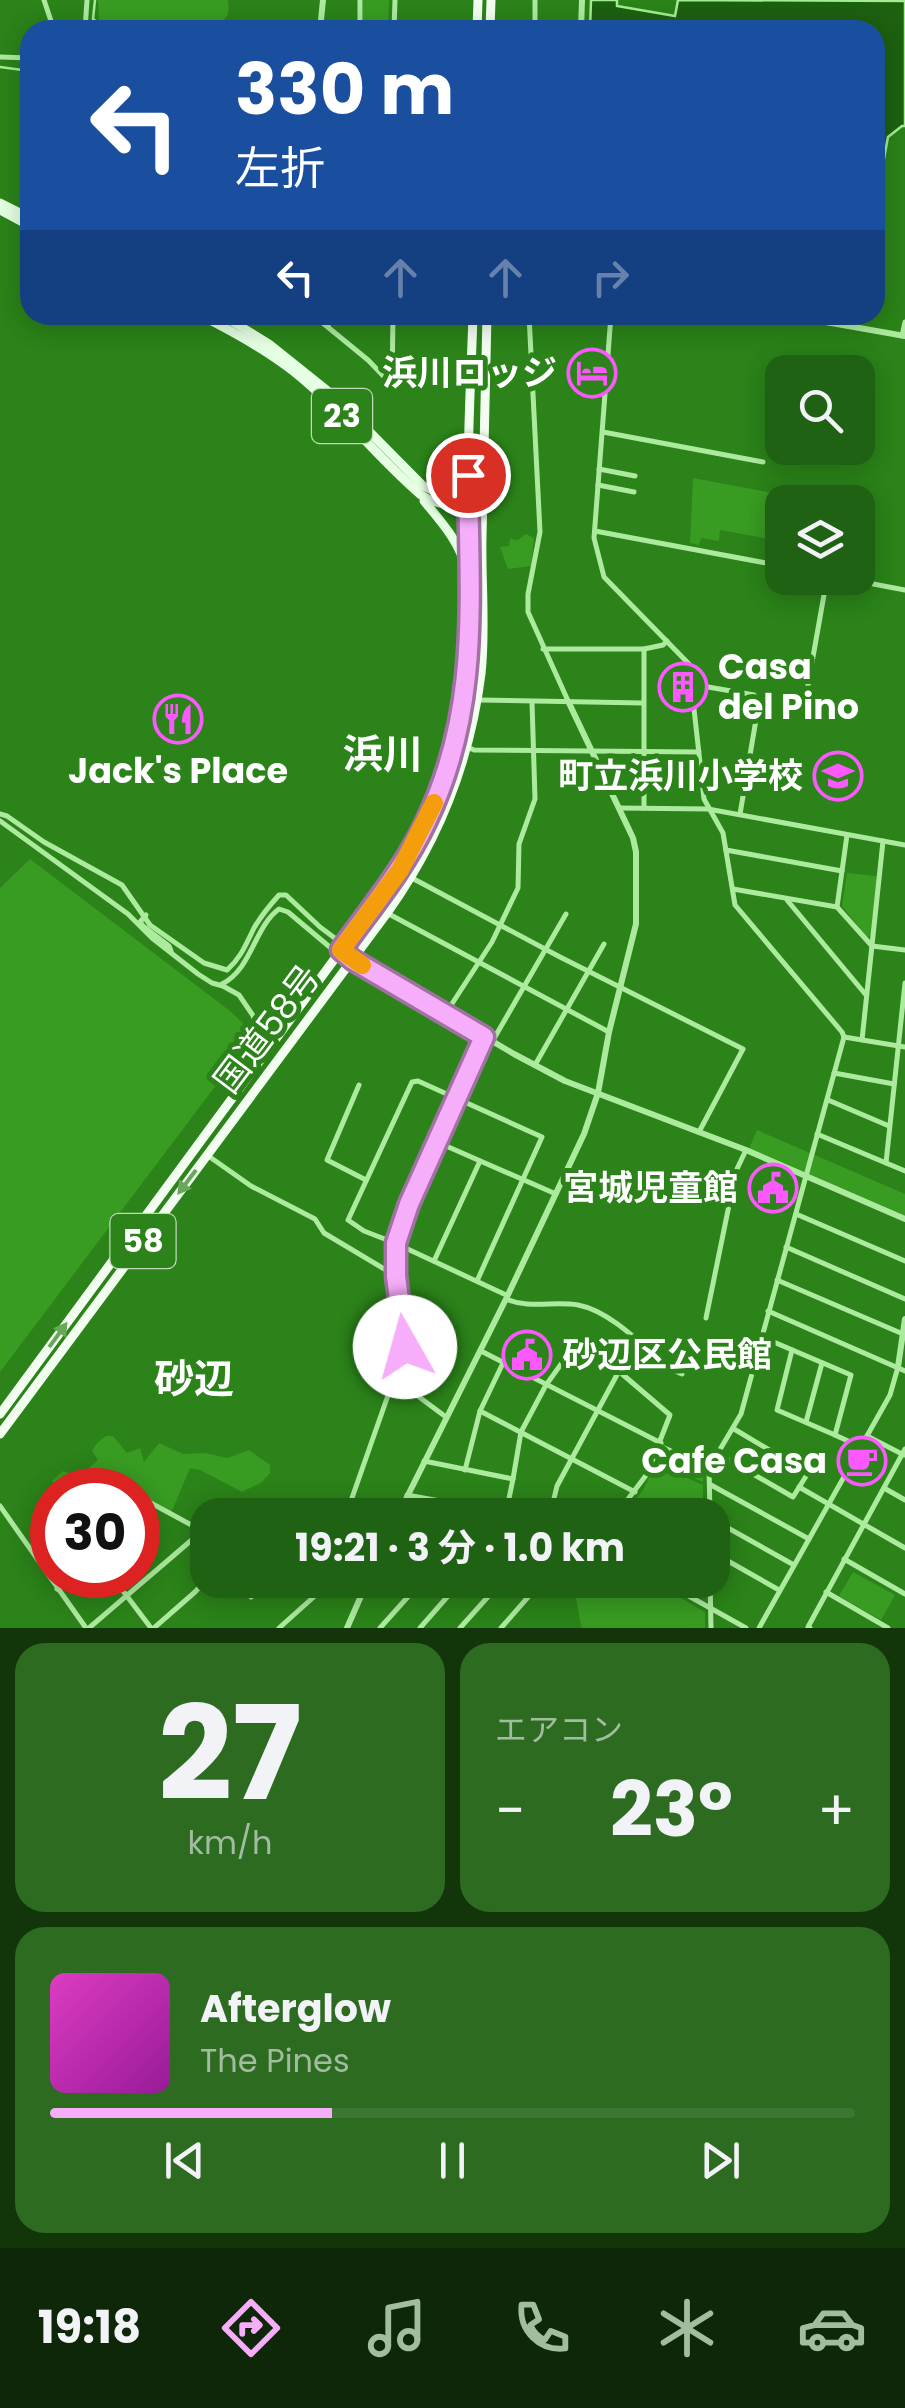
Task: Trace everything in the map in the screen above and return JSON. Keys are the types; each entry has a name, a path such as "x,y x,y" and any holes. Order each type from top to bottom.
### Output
{"highway":[{"name":"国道58号","path":"0,1414 400,870 425,824 456,743 466,688 473,325"},
{"name":"国道58号","path":"0,1434 387,913 412,878 438,828 467,747 482,649 487,325"}],"main road":[{"name":"23","path":"219,325 290,368 414,489 438,504 483,499"},
{"name":"23","path":"238,325 280,352 334,396 423,486 468,499"},
{"path":"414,489 460,548 470,584"}],"street":[{"path":"842,325 904,336 905,322"},
{"path":"328,326 392,385 393,325"},
{"path":"406,1498 584,1134 598,1094 636,924 634,838 542,649 528,612 540,532 529,325"},
{"path":"611,325 594,531 604,577 688,664 704,798 722,833 734,905 844,1038 741,1414 709,1468 710,1498"},
{"path":"602,432 763,462"},
{"path":"599,470 635,476"},
{"path":"598,485 634,492"},
{"path":"594,531 765,563"},
{"path":"875,584 905,590"},
{"path":"808,685 824,595"},
{"path":"542,649 644,649 667,641"},
{"path":"644,649 644,808"},
{"path":"691,684 754,695 759,702 740,814"},
{"path":"476,700 643,703"},
{"path":"446,1013 479,964 518,888 519,844 535,798 532,702"},
{"path":"467,747 699,752"},
{"path":"620,808 708,809 905,845"},
{"path":"0,818 7,816 68,857 122,885 172,954 212,983 239,995 260,1032 257,1050 219,1116"},
{"path":"0,818 128,914 204,963 227,970 279,894 286,895 341,950"},
{"path":"837,907 847,834"},
{"path":"862,1040 883,841"},
{"path":"726,850 842,871"},
{"path":"412,878 743,1049 699,1132"},
{"path":"733,888 837,907 872,946 905,950"},
{"path":"785,898 867,996"},
{"path":"218,985 235,974 265,923 279,908 353,960 488,1040 583,1090 746,1150 905,1219"},
{"path":"387,913 609,1032"},
{"path":"352,1498 405,1347 396,1243 409,1204 488,1040 566,914"},
{"path":"535,1066 604,944"},
{"path":"886,1163 905,983"},
{"path":"844,1038 901,1047"},
{"path":"834,1072 894,1084"},
{"path":"477,1281 542,1137 418,1080 412,1082 348,1220 518,1304 579,1305 606,1315 670,1370 682,1374"},
{"path":"359,1085 327,1160 366,1180"},
{"path":"827,1100 890,1126"},
{"path":"817,1134 905,1171"},
{"path":"437,1142 556,1194"},
{"path":"706,1318 736,1171 746,1150"},
{"path":"207,1156 251,1186 316,1219 324,1233 396,1276"},
{"path":"434,1261 480,1161"},
{"path":"796,1214 905,1261"},
{"path":"786,1247 905,1298"},
{"path":"777,1280 904,1334"},
{"path":"768,1311 901,1369"},
{"path":"759,1628 890,1395 901,1369 905,1320"},
{"path":"761,1337 851,1376 835,1435"},
{"path":"509,1498 522,1432 546,1385 580,1338 670,1416 646,1474 630,1498"},
{"path":"792,1350 777,1410 861,1447"},
{"path":"480,1351 709,1468"},
{"path":"466,1470 480,1411 503,1363"},
{"path":"806,1422 822,1363"},
{"path":"554,1498 619,1372"},
{"path":"395,1379 446,1417"},
{"path":"480,1411 635,1492"},
{"path":"718,1454 793,1497 800,1487 808,1474 734,1429"},
{"path":"810,1628 825,1592 904,1453 867,1436"},
{"path":"424,1462 513,1480"},
{"path":"710,1484 809,1539"},
{"path":"800,1487 905,1548"},
{"path":"884,1488 905,1500"},
{"path":"407,1495 424,1498"},
{"path":"0,1506 30,1549"},
{"path":"160,1508 190,1524"},
{"path":"730,1528 794,1565"},
{"path":"160,1570 190,1544"},
{"path":"844,1559 905,1594"},
{"path":"730,1562 780,1591"},
{"path":"825,1592 888,1628"},
{"path":"129,1598 152,1628 190,1596"},
{"path":"65,1598 88,1628 127,1598"},
{"path":"279,1628 313,1598"},
{"path":"347,1628 360,1598"},
{"path":"380,1628 407,1598"},
{"path":"420,1628 446,1598"},
{"path":"460,1628 486,1598"},
{"path":"501,1628 527,1598"},
{"path":"692,1598 746,1628"},
{"path":"710,1598 711,1628"}],"shaded area":[{"path":"98,0 228,0 228,14 223,20 99,20"},
{"path":"363,0 389,0 388,20 363,20"},
{"path":"591,0 617,0 617,6 675,16 678,0 905,1 905,126 888,137 885,153 885,20 590,20"},
{"path":"693,478 765,492 765,538 720,530 719,541 701,538 699,545 690,543"},
{"path":"526,534 534,538 531,566 508,569 500,547 509,546 510,539 518,540"},
{"path":"30,859 248,1028 244,1048 0,1372 0,888"},
{"path":"847,873 877,876 871,935 867,937 842,906"},
{"path":"757,1130 905,1194 905,1219 748,1151"},
{"path":"113,1436 127,1453 140,1448 144,1462 159,1443 183,1454 227,1458 249,1450 270,1465 270,1473 242,1492 190,1468 171,1513 160,1507 160,1468 89,1468 98,1460 92,1451 97,1443"},
{"path":"662,1450 704,1468 703,1482 656,1462"},
{"path":"656,1464 703,1485 703,1498 637,1498"},
{"path":"853,1572 895,1595 881,1620 839,1596"},
{"path":"576,1598 681,1598 705,1612 705,1628 582,1628"}],"waterway":[{"path":"94,20 95,0"},
{"path":"0,67 20,70"}],"slow traffic":[{"path":"362,965 341,950 400,870 434,803"}],"place":[{"name":"浜川ロッジ","path":"592,373"},
{"name":"Casa del Pino","path":"683,687"},
{"name":"Jack's Place","path":"178,719"},
{"name":"町立浜川小学校","path":"838,776"},
{"name":"宮城児童館","path":"773,1188"},
{"name":"砂辺区公民館","path":"527,1355"},
{"name":"Cafe Casa","path":"862,1461"}],"district":[{"name":"浜川","path":"383,754"},
{"name":"砂辺","path":"194,1379"}],"route":[{"path":"405,1347 396,1243 409,1204 484,1037 341,950 400,870 425,824 456,743 468,674 468,475"}]}
